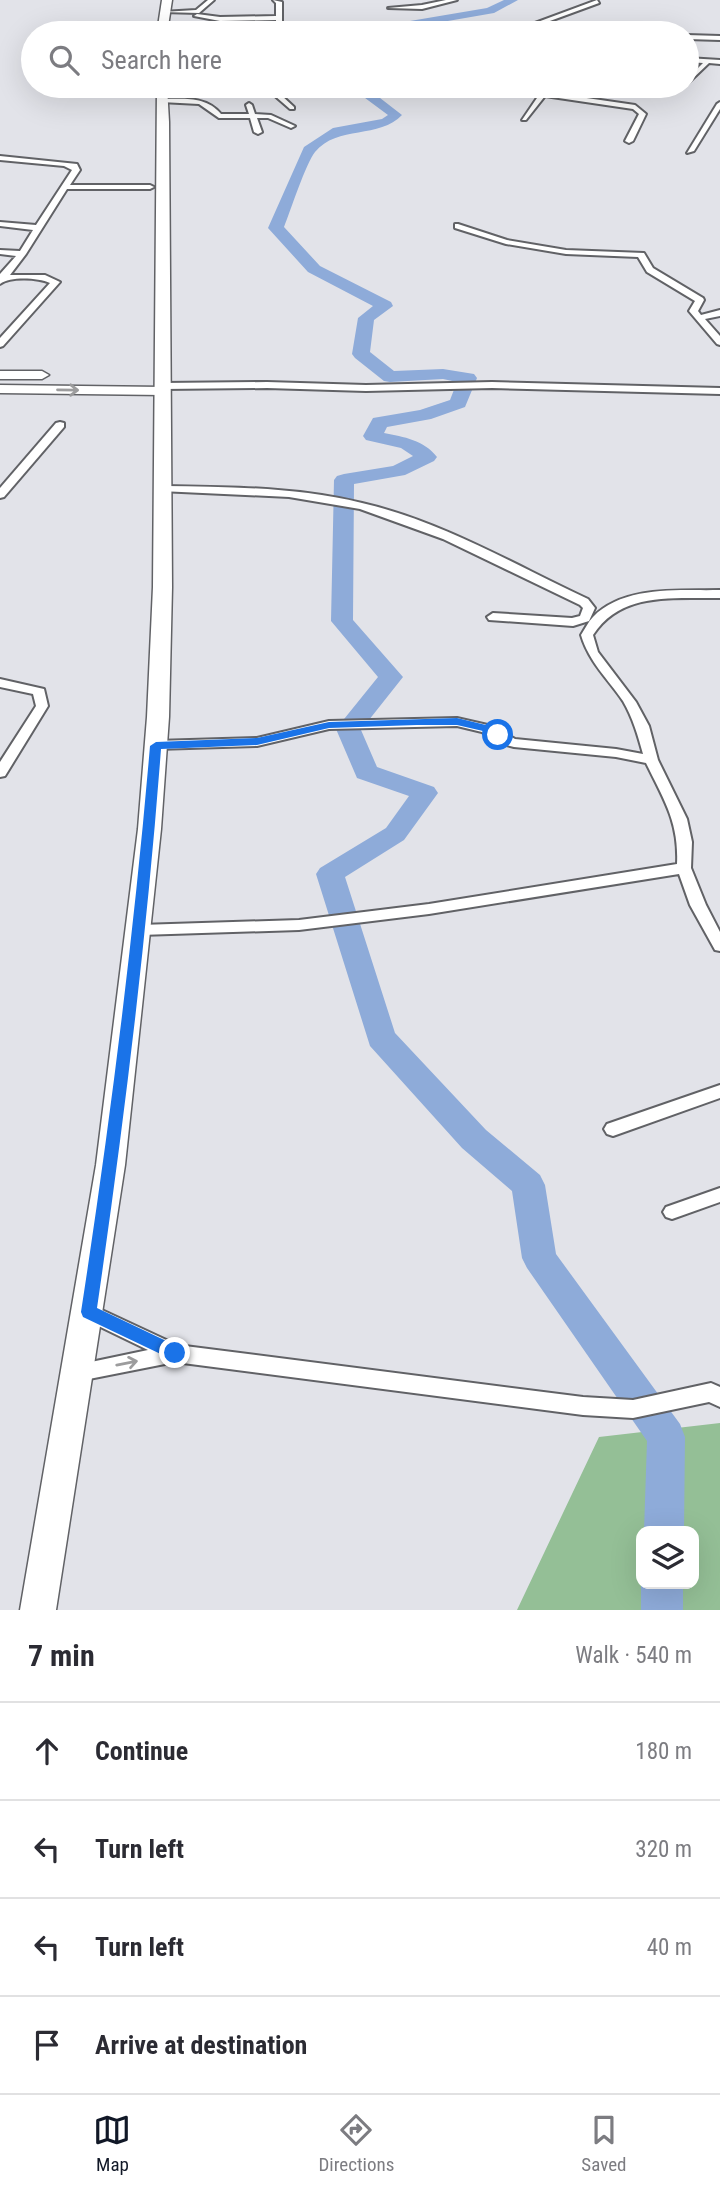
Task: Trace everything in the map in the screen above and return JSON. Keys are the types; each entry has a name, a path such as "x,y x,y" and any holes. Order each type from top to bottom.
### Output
{"main road":[{"path":"164,21 167,0"},
{"path":"38,1610 89,1312 120,1104 140,930 156,746 164,561 162,98"}],"street":[{"path":"197,14 211,0"},
{"path":"165,12 220,19 279,18 276,0"},
{"path":"391,8 422,7 454,0"},
{"path":"545,21 597,2"},
{"path":"197,14 201,21"},
{"path":"699,37 720,38"},
{"path":"699,61 720,62"},
{"path":"699,70 707,62"},
{"path":"184,98 214,107 219,116 273,116 291,126"},
{"path":"280,98 292,108"},
{"path":"524,119 540,98"},
{"path":"565,98 635,107 643,114 629,141"},
{"path":"690,152 720,104"},
{"path":"249,105 258,131"},
{"path":"0,158 74,166 76,170 22,254 1,278"},
{"path":"67,184 150,184"},
{"path":"0,225 38,228"},
{"path":"458,226 506,242 566,252 641,255 650,271 700,300 693,310 720,342"},
{"path":"0,252 22,254"},
{"path":"0,344 57,282 45,278 1,278"},
{"path":"698,318 720,313"},
{"path":"0,374 163,385"},
{"path":"0,389 163,385 366,388 492,385 720,391"},
{"path":"0,495 5,484 61,425"},
{"path":"164,489 271,493 331,499 364,506 432,531 584,602 589,608 585,618 573,622 493,617"},
{"path":"720,594 638,598 621,603 593,621 587,635 592,652 630,702 642,726 651,760 680,818 685,842 684,867 698,905 720,946"},
{"path":"0,683 39,692 42,706 0,773"},
{"path":"156,746 257,741 329,725 457,722 487,729 514,743 580,748 651,760"},
{"path":"140,930 299,925 429,909 684,867"},
{"path":"613,1129 720,1091"},
{"path":"672,1212 720,1195"},
{"path":"89,1312 175,1353 583,1406 633,1409 686,1395 717,1393"},
{"path":"79,1372 175,1353"}],"green space":[{"path":"720,1423 720,1610 517,1610 599,1437"}],"waterway":[{"path":"427,21 490,11 513,0"},
{"path":"373,98 396,115 386,122 338,131 309,150 276,228 314,269 385,306 366,318 361,354 390,377 443,374 468,378 458,403 424,415 380,422 373,436 408,444 427,457 398,471 344,480 342,621 391,677 348,729 366,772 425,793 395,834 330,874 381,1038 474,1139 528,1185 539,1258 666,1437 664,1526"},
{"path":"662,1589 662,1610"}],"route":[{"path":"175,1353 89,1312 120,1104 144,888 156,746 257,741 329,725 417,722 457,722 487,729 498,735"}]}
